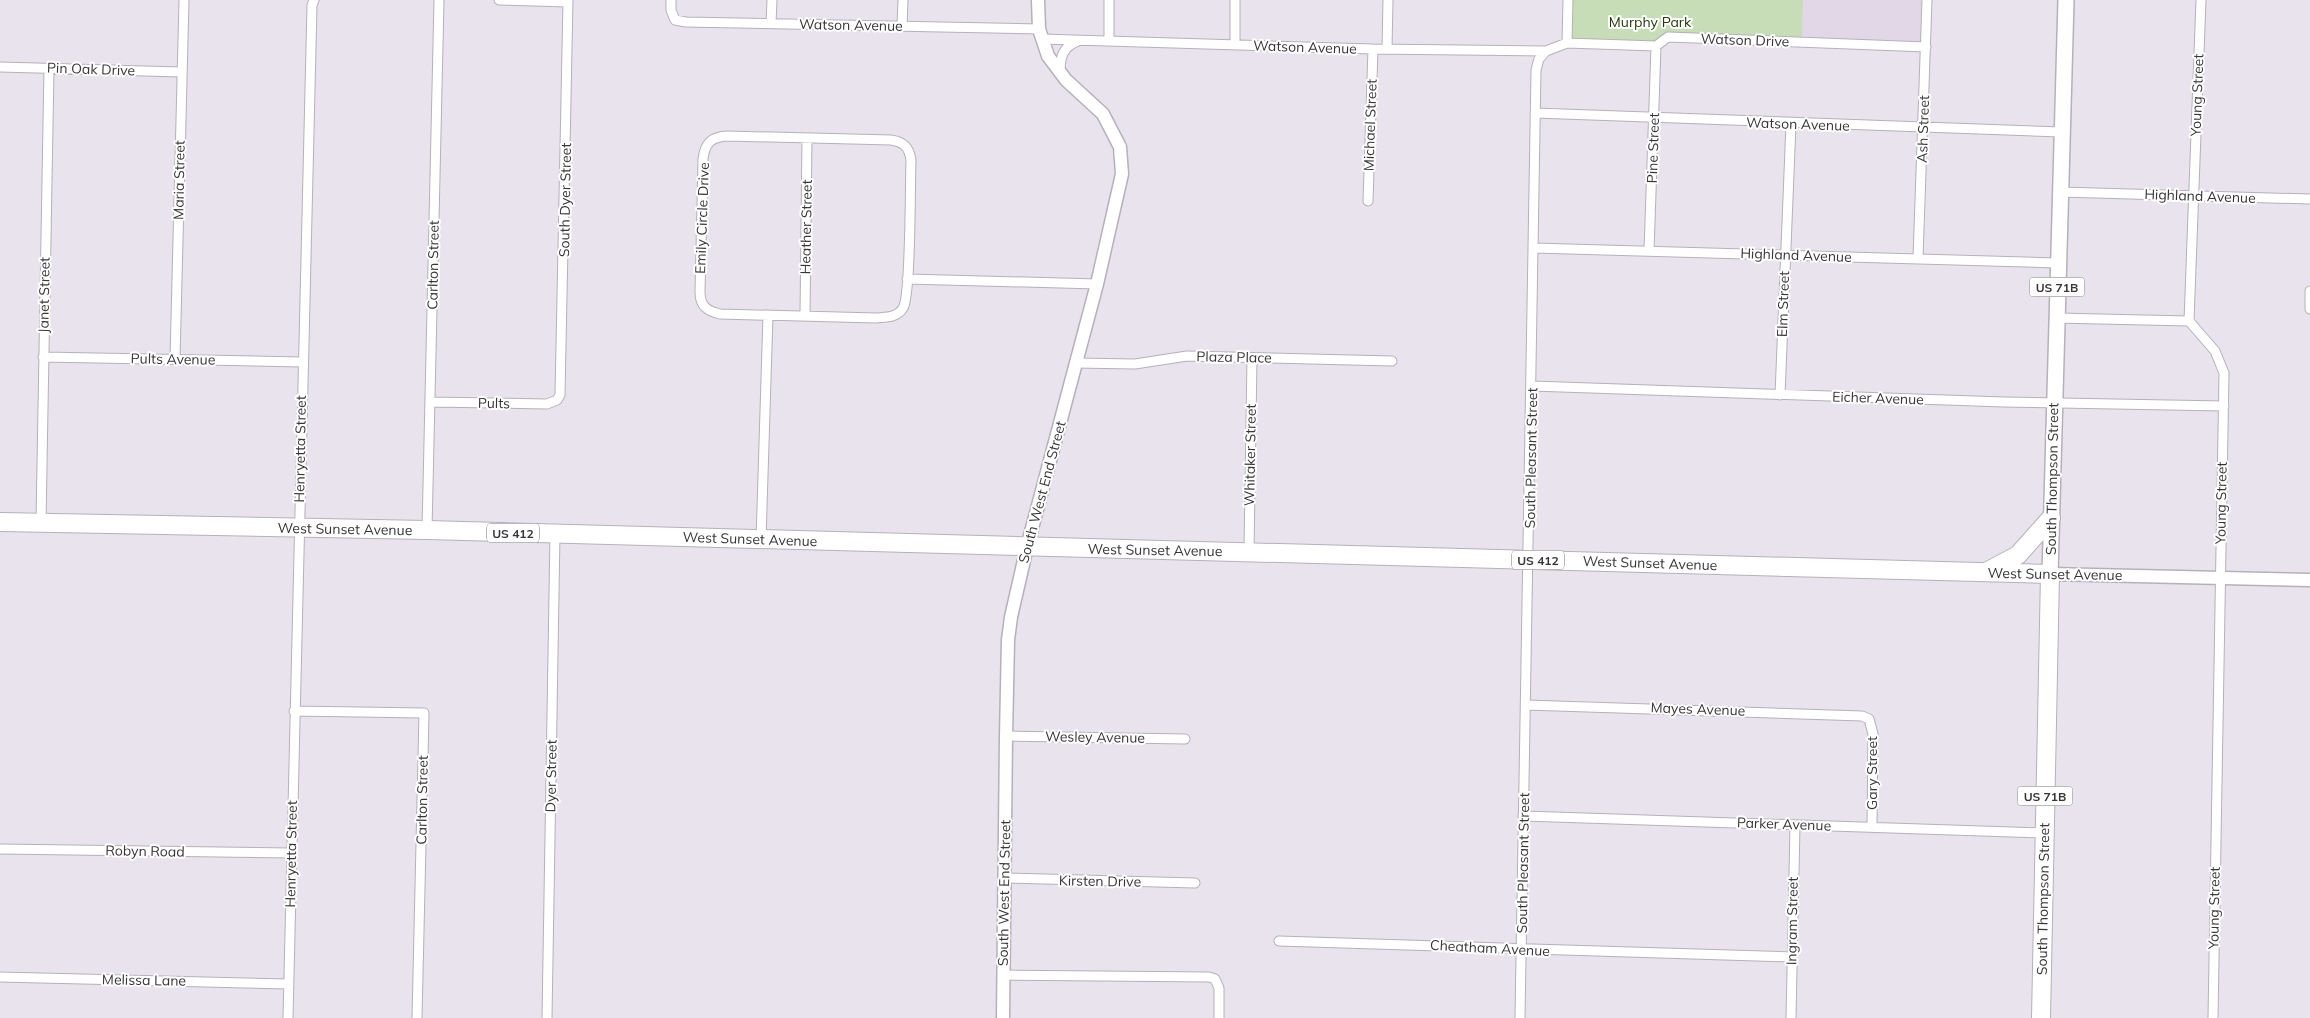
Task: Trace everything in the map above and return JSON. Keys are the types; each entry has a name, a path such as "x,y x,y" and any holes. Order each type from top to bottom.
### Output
{"highway":[{"path":"1985,572 2002,565 2018,555 2051,518"},
{"name":"West Sunset Avenue","path":"0,522 427,530 2050,574"},
{"name":"South Thompson Street","path":"2041,1018 2050,574"}],"main road":[{"name":"South Thompson Street","path":"2050,574 2066,0"}],"street":[{"name":"Maria Street","path":"175,359 184,0"},
{"name":"Henryetta Street","path":"288,1018 302,362 312,5 314,0"},
{"name":"Carlton Street","path":"427,530 439,0"},
{"path":"499,0 568,1"},
{"path":"771,23 772,0"},
{"path":"902,26 903,0"},
{"name":"South West End Street","path":"1003,1018 1008,640 1027,547 1097,284 1120,191 1122,174 1120,147 1103,114 1060,73 1048,56 1040,34 1038,0"},
{"path":"1109,0 1109,40"},
{"path":"1235,0 1235,45"},
{"path":"1387,49 1388,0"},
{"path":"1567,43 1568,0"},
{"name":"Ash Street","path":"1918,258 1927,0"},
{"name":"Young Street","path":"2201,0 2189,321 2221,361 2224,373 2219,578 2213,1018"},
{"name":"South Dyer Street","path":"557,400 562,390 568,1"},
{"name":"Watson Avenue","path":"671,5 675,20 686,22 902,26 1040,34 1080,40 1373,49 1546,51 1567,43"},
{"name":"Watson Drive","path":"1567,43 1656,46 1668,37 1926,46"},
{"path":"1060,73 1061,58 1065,48 1080,40"},
{"name":"Pine Street","path":"1649,251 1656,46"},
{"name":"Michael Street","path":"1368,201 1373,49"},
{"name":"South Pleasant Street","path":"1520,1018 1536,70 1539,59 1546,51"},
{"name":"Pin Oak Drive","path":"0,66 181,72"},
{"name":"Janet Street","path":"41,522 49,68"},
{"name":"Watson Avenue","path":"1536,114 2061,132"},
{"name":"Elm Street","path":"1780,395 1791,124"},
{"name":"Emily Circle Drive","path":"716,137 807,138 891,140 900,141 907,146 911,160 907,279 903,308 897,314 889,317 768,315 712,312 705,308 700,300 704,149 708,142 716,137"},
{"name":"Heather Street","path":"805,316 807,138"},
{"name":"Highland Avenue","path":"2060,192 2310,199"},
{"name":"Highland Avenue","path":"1534,248 2058,263"},
{"path":"907,279 1097,284"},
{"path":"2310,290 2310,309"},
{"path":"761,540 768,315"},
{"path":"2056,318 2189,321"},
{"name":"Plaza Place","path":"1076,363 1135,364 1187,356 1392,361"},
{"name":"Pults Avenue","path":"43,357 302,362"},
{"name":"Whitaker Street","path":"1249,552 1252,358"},
{"name":"Eicher Avenue","path":"1532,386 2054,404 2224,406"},
{"name":"Pults","path":"430,402 547,404 557,400"},
{"name":"Dyer Street","path":"547,1018 555,534"},
{"name":"West Sunset Avenue","path":"2050,574 2310,580"},
{"name":"Mayes Avenue","path":"1526,704 1854,714 1868,720"},
{"name":"Carlton Street","path":"294,711 424,713 417,1018"},
{"name":"Gary Street","path":"1868,720 1873,734 1872,827"},
{"name":"Wesley Avenue","path":"1006,736 1185,738"},
{"name":"Parker Avenue","path":"1523,816 2044,833"},
{"name":"Ingram Street","path":"1791,1018 1795,825"},
{"name":"Robyn Road","path":"0,849 291,853"},
{"name":"Kirsten Drive","path":"1004,878 1195,883"},
{"name":"Cheatham Avenue","path":"1279,941 1792,957"},
{"path":"1003,976 1209,977 1215,979 1219,988 1218,1018"},
{"name":"Melissa Lane","path":"0,977 289,984"}],"shaded area":[{"path":"1803,0 1927,0 1926,47 1802,42"}],"green space":[{"name":"Murphy Park","path":"1568,0 1803,0 1802,42 1668,37 1656,46 1567,43"}]}
